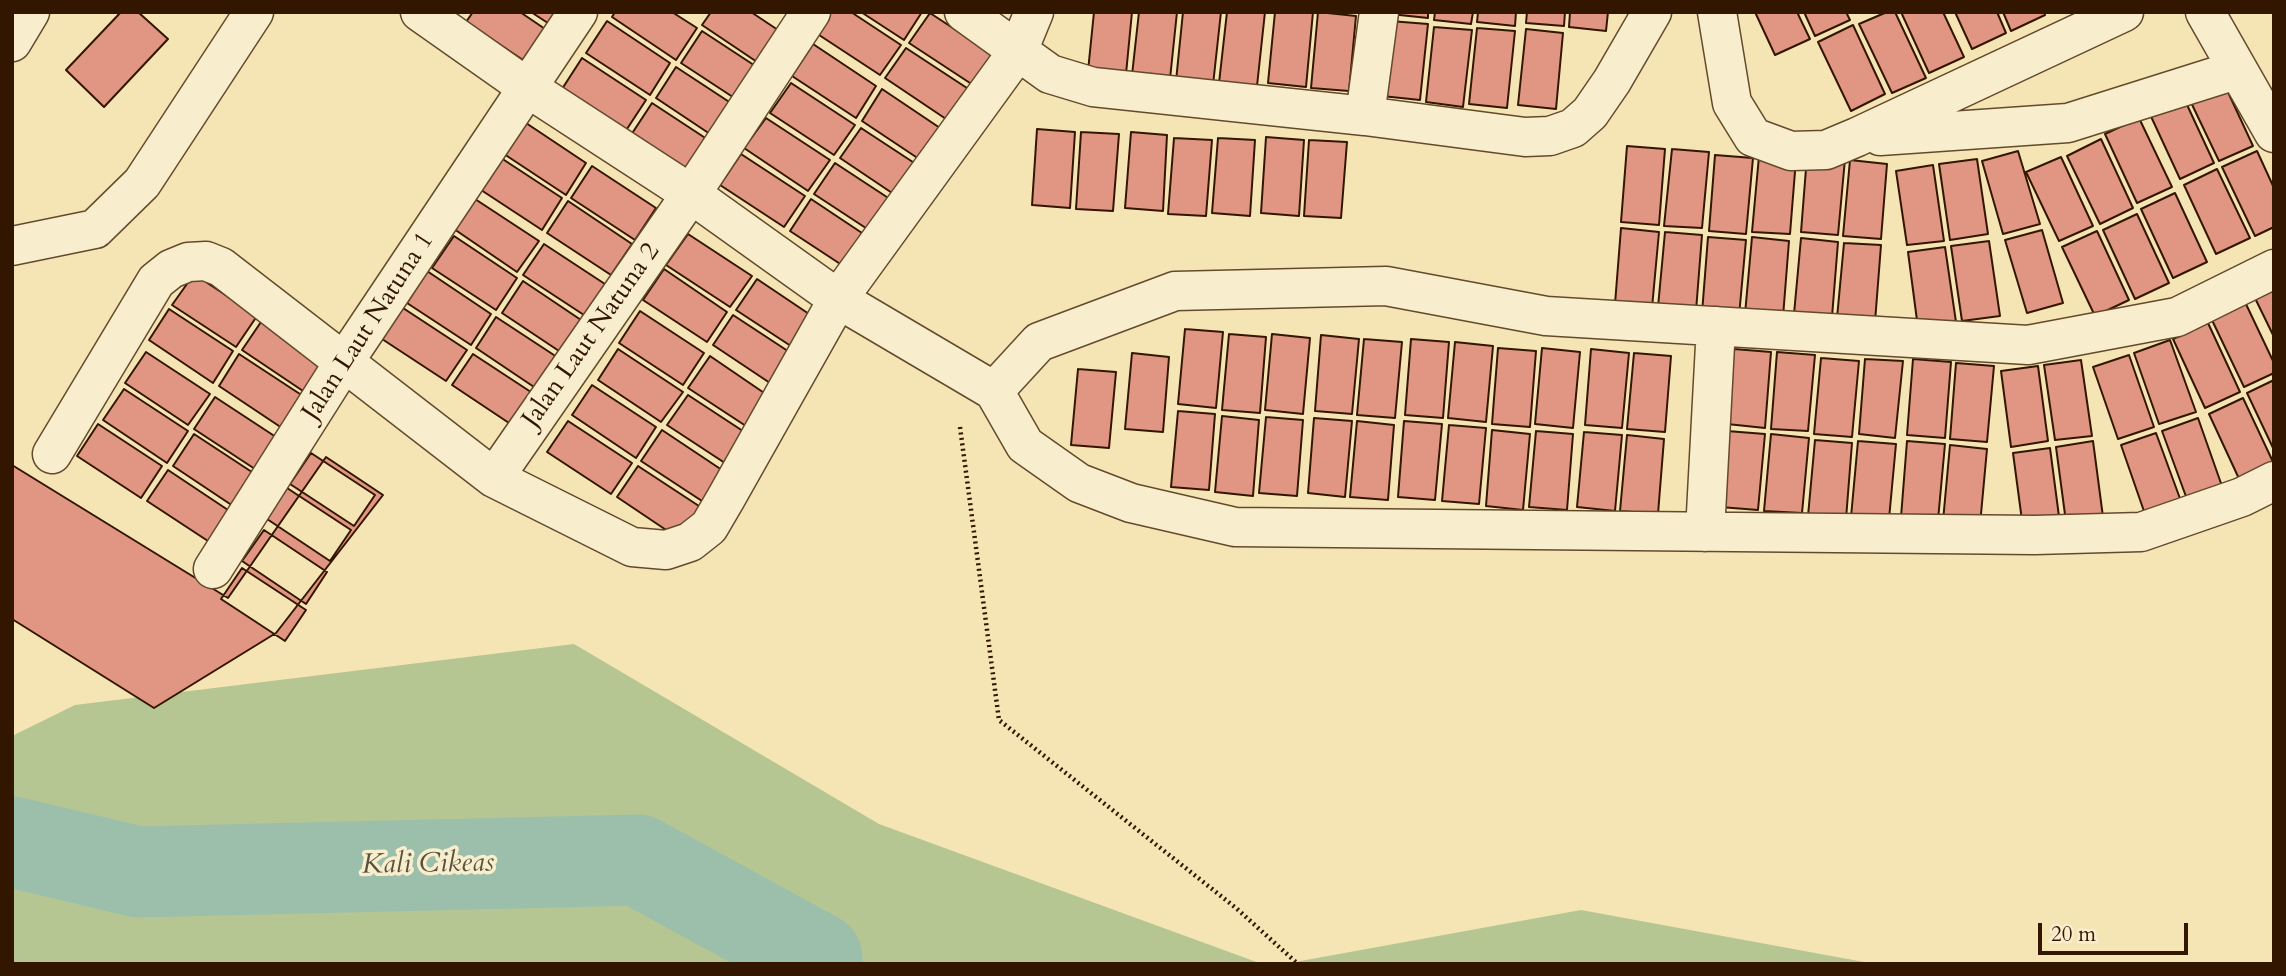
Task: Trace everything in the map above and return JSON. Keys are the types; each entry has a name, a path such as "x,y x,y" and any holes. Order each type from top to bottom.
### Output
{"street":[{"path":"12,42 30,12"},
{"path":"12,246 95,229 142,183 254,12"},
{"path":"420,12 528,88 691,194 838,299 995,391 1025,445 1079,483 1131,503 1235,527 2035,535 2141,532 2242,497 2274,481"},
{"name":"Jalan Laut Natuna 1","path":"213,569 344,362 578,12"},
{"name":"Jalan Laut Natuna 2","path":"494,478 691,194 811,12"},
{"path":"964,12 1050,74 1093,87 1365,116 1525,137 1550,136 1573,128 1590,113 1652,12"},
{"path":"51,454 156,281 171,269 188,262 206,261 221,267 494,478 632,547 666,550 690,542 709,527 838,299 1018,51 1034,12"},
{"path":"1365,116 1378,12"},
{"path":"1717,12 1732,103 1753,137 1791,151 1826,150 2124,12"},
{"path":"2205,12 2274,133"},
{"path":"1857,137 2068,123 2236,70"},
{"path":"995,391 1040,342 1174,291 1386,286 1546,316 2028,345 2177,317 2274,269"},
{"path":"1705,532 1716,326"}],"path":[{"path":"952,367 999,720 1236,908 1298,964"}],"green space":[{"path":"574,644 879,824 1262,964 12,964 12,736 75,705"},
{"path":"1581,910 1875,964 1284,964"}],"building":[{"path":"121,12 138,12 168,39 104,107 66,70"},
{"path":"473,12 520,12 551,33 529,64 466,22"},
{"path":"531,12 564,12 554,27"},
{"path":"615,12 672,12 697,28 676,60 612,17"},
{"path":"711,12 751,12 787,36 766,68 702,25"},
{"path":"830,12 851,12 901,45 880,75 816,33"},
{"path":"861,12 922,12 904,40"},
{"path":"1094,12 1132,12 1126,74 1088,71"},
{"path":"1139,12 1177,12 1170,79 1132,75"},
{"path":"1183,12 1221,12 1213,85 1176,81"},
{"path":"1227,12 1265,12 1257,86 1219,83"},
{"path":"1275,12 1313,12 1306,87 1268,83"},
{"path":"1318,12 1356,16 1349,91 1311,88"},
{"path":"1428,12 1428,18 1390,14"},
{"path":"1435,12 1473,12 1471,24 1434,20"},
{"path":"1478,12 1516,12 1515,26 1477,22"},
{"path":"1527,12 1565,12 1564,26 1526,23"},
{"path":"1570,12 1608,12 1606,31 1569,27"},
{"path":"1755,12 1797,12 1810,39 1775,55"},
{"path":"1804,12 1846,12 1850,20 1815,36"},
{"path":"1887,12 1895,12 1926,78 1892,93 1859,24"},
{"path":"1901,12 1943,12 1964,57 1929,73"},
{"path":"1955,12 1997,12 2006,33 1972,49"},
{"path":"2003,12 2044,12 2045,15 2011,31"},
{"path":"930,13 994,55 973,85 909,43"},
{"path":"607,21 670,63 650,95 586,53"},
{"path":"1390,21 1428,24 1420,100 1382,96"},
{"path":"1853,25 1885,94 1851,111 1818,42"},
{"path":"1434,27 1472,30 1463,107 1426,102"},
{"path":"1477,28 1515,31 1507,108 1469,104"},
{"path":"1526,29 1563,33 1556,109 1518,105"},
{"path":"702,31 766,73 745,105 681,63"},
{"path":"813,44 876,86 856,118 792,76"},
{"path":"906,48 970,90 949,121 885,78"},
{"path":"582,58 646,100 625,132 562,89"},
{"path":"676,67 740,109 719,140 656,98"},
{"path":"2221,77 2253,146 2219,161 2186,92"},
{"path":"791,83 855,125 834,155 770,113"},
{"path":"882,89 946,132 925,163 862,121"},
{"path":"2182,94 2214,163 2180,179 2148,110"},
{"path":"652,103 716,145 695,177 631,135"},
{"path":"766,118 830,160 808,191 744,148"},
{"path":"2139,118 2172,187 2137,203 2105,134"},
{"path":"523,121 586,163 566,195 501,152"},
{"path":"861,128 925,170 904,201 840,158"},
{"path":"1037,129 1075,132 1070,208 1032,205"},
{"path":"1081,132 1119,134 1113,211 1076,209"},
{"path":"1131,132 1167,135 1163,211 1125,208"},
{"path":"1266,137 1304,140 1299,216 1261,213"},
{"path":"1174,138 1212,140 1206,216 1168,214"},
{"path":"1218,138 1255,140 1250,216 1212,213"},
{"path":"2101,139 2133,208 2100,224 2067,156"},
{"path":"1309,140 1347,142 1341,218 1304,216"},
{"path":"1627,146 1665,149 1659,225 1621,222"},
{"path":"1672,149 1709,152 1702,228 1664,226"},
{"path":"2018,151 2040,224 2003,234 1982,161"},
{"path":"2257,151 2274,188 2274,227 2255,236 2222,167"},
{"path":"741,154 805,196 784,227 720,185"},
{"path":"1715,155 1753,158 1746,234 1709,231"},
{"path":"498,156 562,198 542,230 478,188"},
{"path":"1759,156 1796,159 1790,234 1752,232"},
{"path":"1807,156 1845,159 1838,235 1801,232"},
{"path":"2061,157 2093,226 2059,241 2026,172"},
{"path":"1977,159 1988,234 1950,240 1939,164"},
{"path":"1850,160 1887,164 1881,239 1843,236"},
{"path":"835,163 899,205 878,236 814,194"},
{"path":"1933,165 1944,241 1907,245 1896,171"},
{"path":"592,166 656,208 635,240 571,198"},
{"path":"2217,169 2250,238 2216,254 2184,185"},
{"path":"2175,193 2207,262 2173,278 2141,209"},
{"path":"475,199 539,241 517,272 454,229"},
{"path":"811,199 874,241 854,273 790,231"},
{"path":"568,201 632,244 611,275 547,233"},
{"path":"2137,214 2169,283 2135,299 2103,230"},
{"path":"1621,228 1659,232 1652,308 1615,304"},
{"path":"2042,230 2063,303 2027,313 2005,240"},
{"path":"2097,231 2129,300 2095,316 2062,247"},
{"path":"1665,232 1702,235 1696,311 1658,307"},
{"path":"688,234 752,276 730,307 666,265"},
{"path":"454,236 517,278 496,310 432,268"},
{"path":"1708,237 1746,240 1739,316 1702,313"},
{"path":"1752,237 1789,241 1783,317 1745,314"},
{"path":"1801,238 1838,242 1832,317 1794,314"},
{"path":"1989,241 2000,316 1962,321 1951,246"},
{"path":"1844,243 1881,245 1875,322 1837,318"},
{"path":"544,244 608,286 587,317 523,275"},
{"path":"1945,247 1956,322 1918,328 1908,252"},
{"path":"664,269 727,312 707,342 643,300"},
{"path":"427,271 491,314 471,345 407,303"},
{"path":"194,274 257,316 236,347 172,305"},
{"path":"757,279 821,322 800,352 736,310"},
{"path":"523,281 587,324 565,355 502,313"},
{"path":"2274,285 2274,337 2253,294"},
{"path":"2245,302 2274,363 2274,373 2244,387 2211,318"},
{"path":"403,308 467,350 446,381 382,339"},
{"path":"169,309 233,351 213,383 149,340"},
{"path":"640,311 704,353 683,385 619,343"},
{"path":"733,315 797,357 776,387 713,345"},
{"path":"496,317 560,359 540,391 476,348"},
{"path":"263,319 327,361 306,393 242,350"},
{"path":"2208,323 2240,392 2205,408 2173,339"},
{"path":"1185,329 1223,332 1216,408 1178,404"},
{"path":"1229,334 1266,337 1260,413 1222,410"},
{"path":"1272,334 1310,338 1303,414 1265,410"},
{"path":"1321,335 1359,339 1352,414 1315,411"},
{"path":"1364,339 1402,342 1395,418 1357,415"},
{"path":"1411,339 1449,342 1443,418 1405,415"},
{"path":"2170,340 2196,412 2159,424 2134,353"},
{"path":"1455,342 1493,346 1486,422 1448,418"},
{"path":"1498,348 1536,351 1530,427 1492,424"},
{"path":"1542,348 1580,352 1573,428 1535,424"},
{"path":"618,349 683,392 661,422 598,380"},
{"path":"1591,349 1629,353 1622,428 1585,425"},
{"path":"1734,349 1771,352 1765,428 1727,424"},
{"path":"146,352 210,394 188,425 125,383"},
{"path":"1777,352 1815,355 1808,431 1771,429"},
{"path":"1132,353 1169,357 1163,432 1125,429"},
{"path":"1634,353 1671,356 1665,432 1627,429"},
{"path":"239,354 303,396 282,428 219,386"},
{"path":"473,354 537,396 515,427 452,385"},
{"path":"2129,355 2154,427 2118,439 2093,367"},
{"path":"710,356 773,399 752,430 688,388"},
{"path":"1821,358 1859,361 1852,437 1814,434"},
{"path":"1865,359 1903,361 1895,438 1859,434"},
{"path":"1913,359 1951,362 1945,438 1907,435"},
{"path":"2081,360 2092,436 2055,440 2044,365"},
{"path":"1956,363 1994,366 1987,442 1950,439"},
{"path":"2038,366 2048,441 2011,447 2001,371"},
{"path":"1078,369 1116,372 1109,448 1071,445"},
{"path":"2274,380 2274,450 2247,393"},
{"path":"592,385 656,427 636,458 572,415"},
{"path":"124,389 188,431 167,463 103,420"},
{"path":"688,395 752,437 731,467 667,425"},
{"path":"215,397 279,439 258,471 194,429"},
{"path":"2243,398 2274,464 2241,483 2209,414"},
{"path":"1178,411 1215,414 1209,490 1171,487"},
{"path":"1222,416 1259,420 1253,496 1215,492"},
{"path":"1266,417 1303,420 1297,496 1259,493"},
{"path":"1314,418 1352,421 1345,497 1308,493"},
{"path":"2198,418 2223,489 2188,502 2162,431"},
{"path":"568,421 632,463 611,494 547,452"},
{"path":"1357,421 1394,425 1388,500 1350,497"},
{"path":"1404,421 1442,424 1435,500 1398,497"},
{"path":"98,424 162,466 141,498 77,456"},
{"path":"1449,425 1486,428 1479,504 1442,501"},
{"path":"662,430 725,472 705,503 641,461"},
{"path":"1492,430 1530,434 1523,510 1486,506"},
{"path":"1536,431 1573,434 1567,510 1529,507"},
{"path":"1727,431 1765,434 1758,510 1720,507"},
{"path":"1584,432 1622,435 1615,511 1577,507"},
{"path":"2156,433 2182,504 2146,517 2121,445"},
{"path":"194,434 258,476 236,508 173,466"},
{"path":"1771,434 1809,438 1802,513 1764,511"},
{"path":"1627,435 1664,439 1658,514 1620,511"},
{"path":"1815,440 1852,443 1846,519 1808,516"},
{"path":"1858,441 1896,444 1889,519 1851,517"},
{"path":"1907,441 1945,444 1938,520 1901,517"},
{"path":"2093,441 2103,517 2066,522 2056,447"},
{"path":"1950,445 1987,449 1980,525 1943,521"},
{"path":"2050,448 2060,524 2023,528 2013,453"},
{"path":"311,453 375,495 354,526 290,484"},
{"path":"326,457 383,495 276,633 154,708 12,619 12,465 228,598"},
{"path":"638,466 702,508 681,540 617,497"},
{"path":"168,470 231,512 211,543 147,501"},
{"path":"287,488 351,530 330,561 267,519"},
{"path":"264,530 327,572 306,604 242,561"},
{"path":"242,568 306,610 285,641 221,599"}],"waterway":[{"name":"Kali Cikeas","path":"12,842 139,872 638,860 817,958 817,964"}]}
